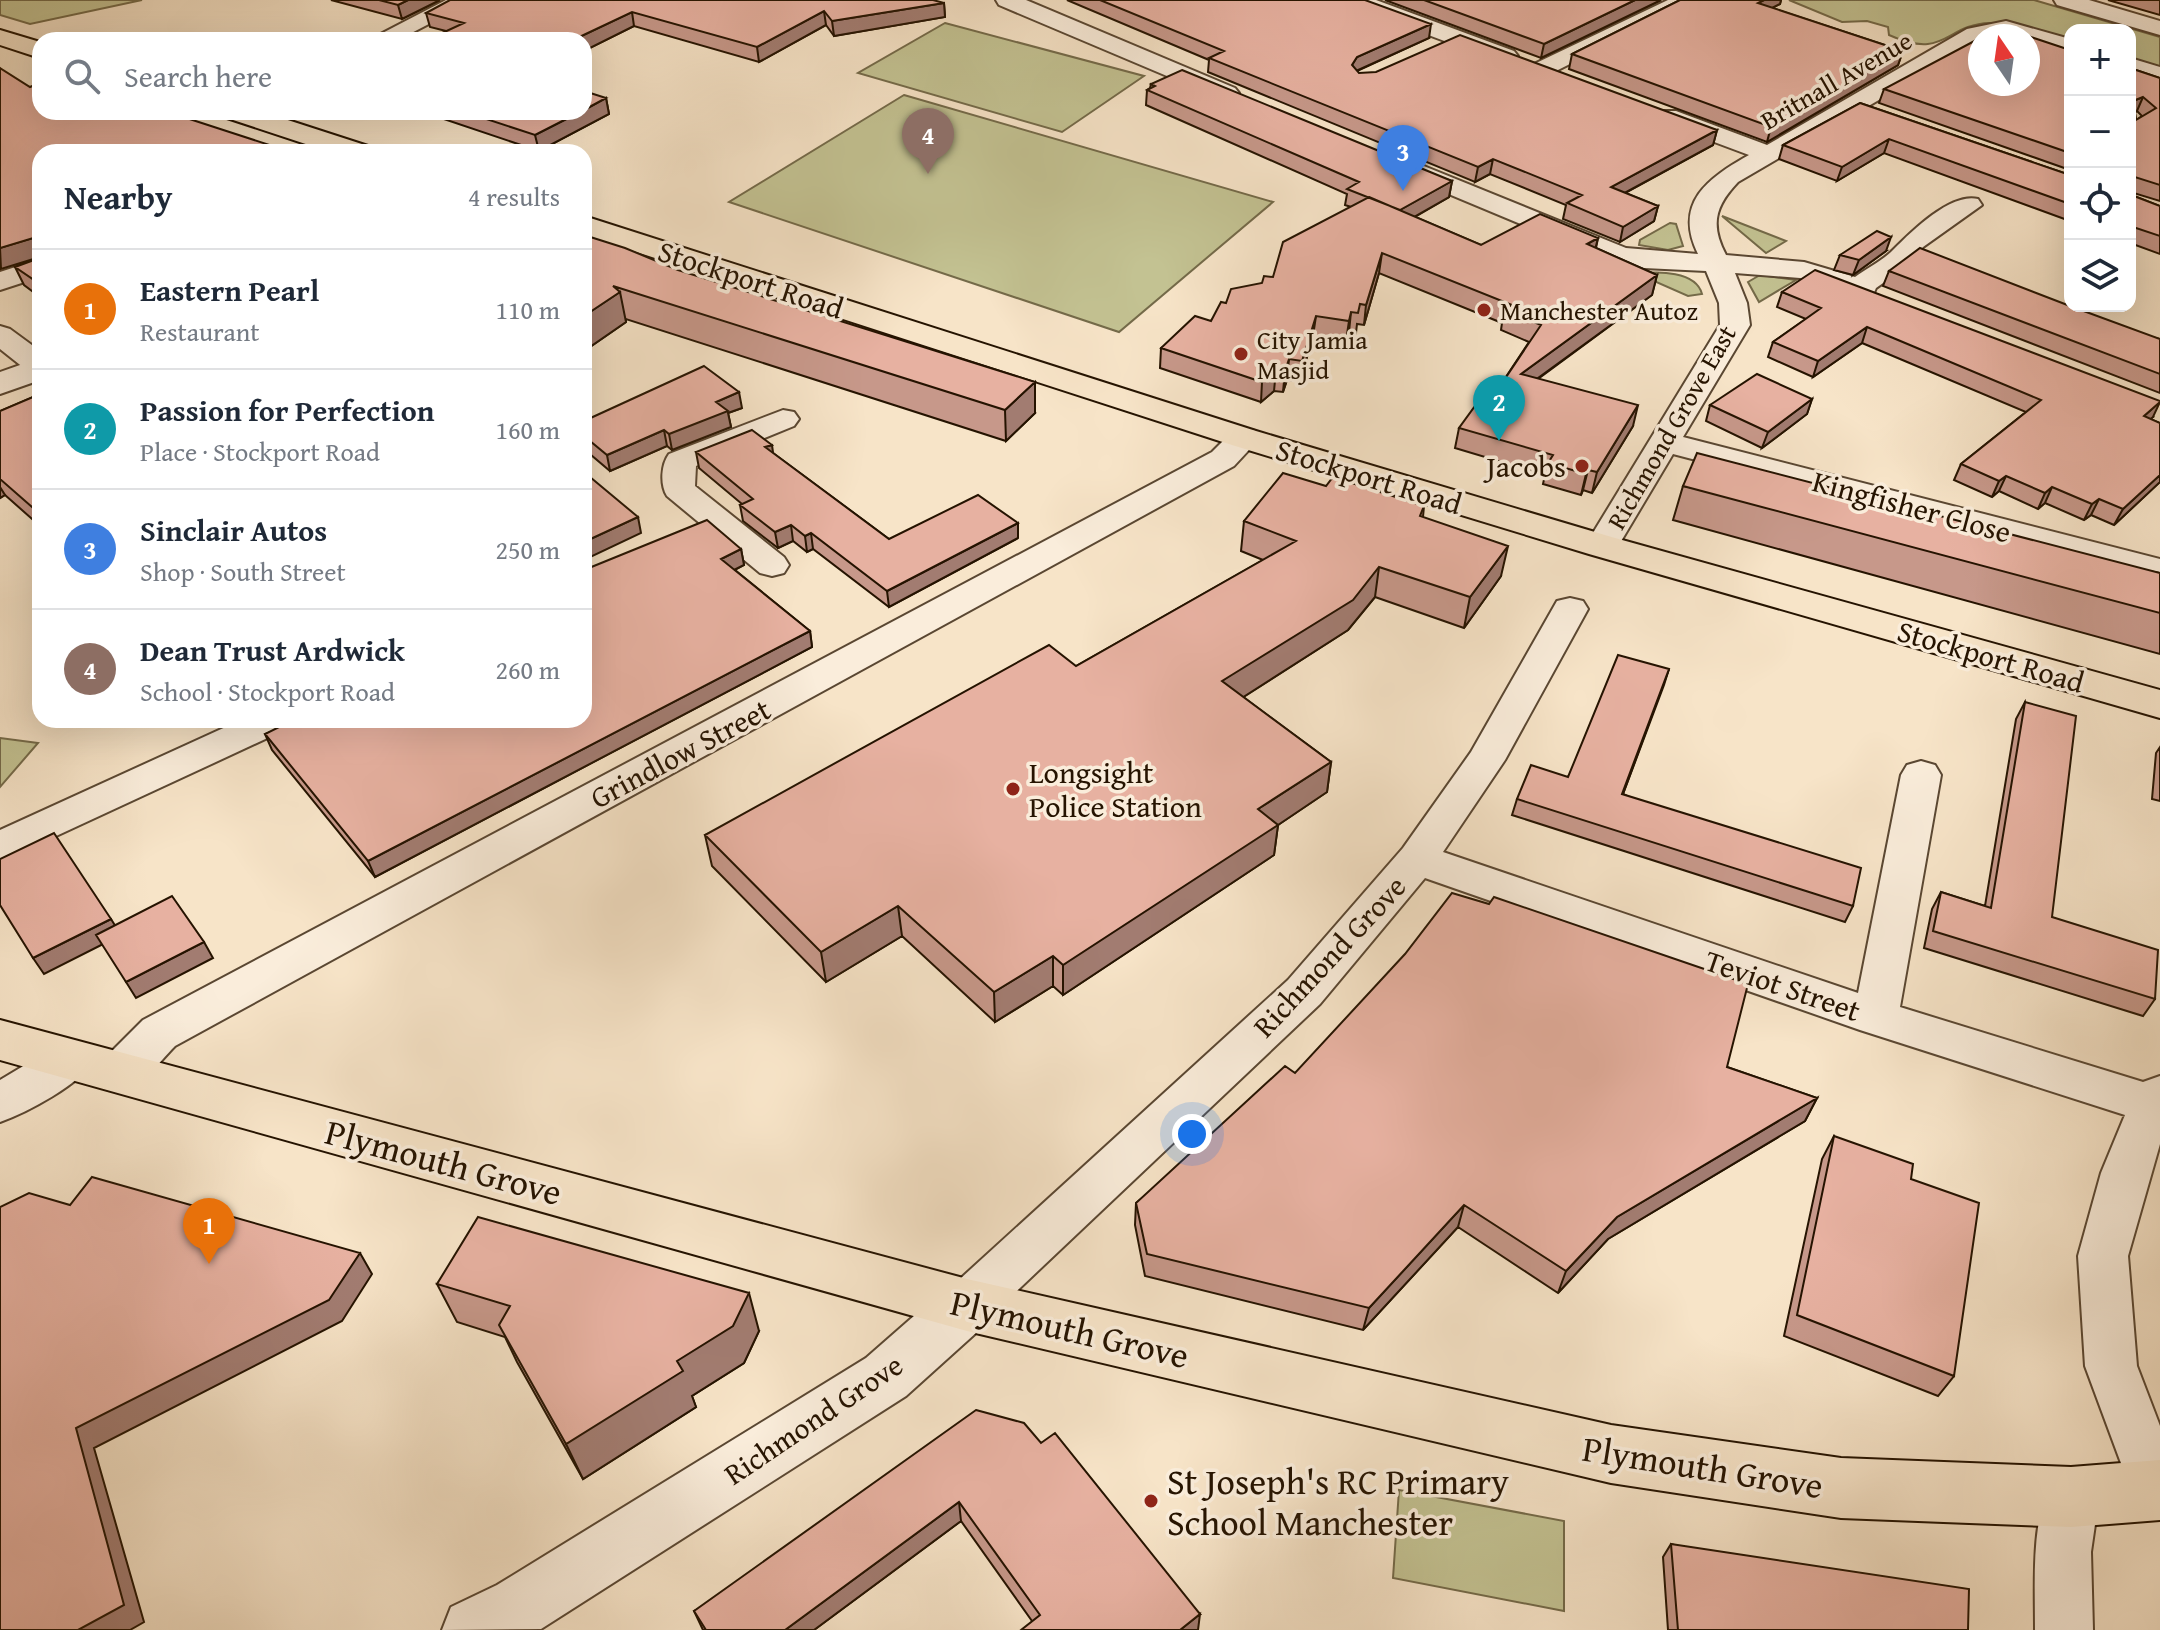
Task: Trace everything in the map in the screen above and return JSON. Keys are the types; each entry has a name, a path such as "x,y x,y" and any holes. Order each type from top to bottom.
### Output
{"main road":[{"path":"0,37 32,47"},
{"path":"260,120 334,144"},
{"name":"Stockport Road","path":"592,228 1244,438 1602,546 2160,704"},
{"name":"Plymouth Grove","path":"0,1040 967,1305 1611,1454 1841,1488 2071,1497 2158,1490"}],"street":[{"path":"397,32 464,0"},
{"path":"1007,0 1245,100"},
{"path":"1356,0 1570,80"},
{"path":"1542,69 1686,0"},
{"path":"2065,0 2160,28"},
{"name":"Britnall Avenue","path":"1716,263 1699,224 1701,209 1710,192 1769,154 1975,34 1990,29 2022,30 2064,44"},
{"path":"1430,49 1456,38"},
{"path":"2136,67 2160,74"},
{"path":"1852,105 1889,118"},
{"path":"1641,106 1769,154"},
{"path":"1376,155 1619,255 1644,260 1804,270 1888,299"},
{"path":"1859,287 1900,258 1913,241 1969,205"},
{"name":"Richmond Grove East","path":"1602,546 1735,325 1736,309 1716,263"},
{"path":"0,282 32,270"},
{"path":"0,335 32,361"},
{"path":"0,384 32,370"},
{"path":"772,565 698,524 679,489 680,461 783,419"},
{"name":"Grindlow Street","path":"0,1103 95,1066 159,1033 1229,456 1244,438"},
{"name":"Kingfisher Close","path":"1664,442 2160,570"},
{"name":"Richmond Grove","path":"506,1622 886,1377 1304,992 1417,859 1486,760 1570,609"},
{"path":"0,847 257,728"},
{"path":"1876,1017 1921,775"},
{"name":"Teviot Street","path":"1417,859 1876,1017 2156,1100"},
{"path":"2156,1100 2125,1173 2103,1256 2111,1366 2158,1490"},
{"path":"2064,1630 2063,1552 2071,1497"}],"shaded area":[{"path":"0,0 142,0 30,24 0,15"},
{"path":"1789,0 2034,0 2116,24 2064,24 2064,39 2040,32 2040,24 1968,24 1968,27 1944,39 1922,44 1889,35 1888,27 1867,21 1842,22"},
{"path":"945,23 1144,76 1062,132 858,73"},
{"path":"2136,30 2160,37 2160,70 2136,62"},
{"path":"904,95 1273,202 1119,332 729,202"},
{"path":"1722,216 1786,241 1766,253"},
{"path":"1670,223 1676,224 1683,246 1668,250 1639,245 1640,240"},
{"path":"1638,274 1675,274 1692,281 1702,294 1688,296"},
{"path":"1760,275 1796,280 1759,302 1748,282"},
{"path":"0,738 38,743 0,787"},
{"path":"1399,1490 1564,1521 1564,1611 1393,1578"}],"building":[{"path":"379,0 408,0 398,5"},
{"path":"450,0 933,0 944,3 832,21 824,11 757,47 632,12 590,32 444,32 464,23 426,13"},
{"path":"1100,0 1365,0 1431,24 1357,57 1352,65 1359,73 1376,72 1460,35 1717,130 1611,187 1658,206 1623,227 1567,203 1582,195 1493,159 1478,167 1209,58 1224,51"},
{"path":"1424,0 1635,0 1544,44"},
{"path":"1680,0 1764,0 1758,3 1903,51 1771,127 1572,54"},
{"path":"2040,40 2064,48 2064,151 1884,89 1968,44 1968,96 2040,96"},
{"path":"0,68 32,86 32,120 193,120 266,144 32,144 32,238 0,248"},
{"path":"1182,70 1452,181 1400,210 1347,189 1359,182 1147,90 1155,86 1151,84"},
{"path":"2136,70 2160,78 2160,185 2136,177 2136,120 2156,108 2143,97 2136,100"},
{"path":"592,94 606,98 592,106"},
{"path":"1860,103 2064,173 2064,202 1889,139 1842,167 1783,145"},
{"path":"489,120 564,120 535,135"},
{"path":"1369,197 1481,245 1540,214 1598,238 1587,244 1657,275 1521,374 1638,405 1597,472 1588,470 1586,474 1548,463 1553,455 1459,428 1483,395 1492,398 1541,325 1505,310 1512,305 1382,253 1366,305 1360,304 1358,313 1351,312 1349,321 1316,316 1302,361 1289,359 1285,371 1276,370 1262,382 1161,348 1195,316 1211,321 1221,302 1226,303 1231,289 1262,283 1264,276 1273,277 1283,242"},
{"path":"2136,197 2160,206 2160,236 2136,228"},
{"path":"1877,231 1891,237 1859,260 1840,255"},
{"path":"592,238 678,270 1035,382 1005,410 613,286 620,292 592,311"},
{"path":"1920,248 2064,304 2064,312 2086,312 2160,339 2160,374 1889,271"},
{"path":"32,261 32,279 15,267"},
{"path":"1815,270 2160,401 2144,416 2160,423 2160,475 2123,509 2099,499 2092,504 2052,487 2045,493 2006,476 1999,481 1961,464 2041,400 1867,327 1818,361 1773,342 1821,308 1782,292"},
{"path":"704,366 739,392 716,402 728,411 669,434 664,430 607,455 592,443 592,417"},
{"path":"1757,374 1812,399 1768,432 1710,405"},
{"path":"32,397 32,507 0,479 0,411"},
{"path":"752,430 772,445 765,447 889,539 978,495 1018,523 887,591 811,533 805,536 791,525 775,532 740,505 753,499 696,452"},
{"path":"1697,453 2160,573 2160,613 1683,486"},
{"path":"1283,473 1326,486 1333,477 1424,506 1420,516 1508,546 1470,597 1379,567 1353,600 1222,681 1331,762 1258,809 1278,825 1063,965 1053,956 994,992 898,906 821,952 705,835 1049,645 1076,666 1296,541 1244,521"},
{"path":"592,479 638,517 592,538"},
{"path":"707,520 741,549 721,559 810,631 368,861 265,734 277,728 592,728 592,567"},
{"path":"1618,655 1669,669 1622,794 1861,868 1853,906 1517,799 1531,765 1568,777"},
{"path":"2025,702 2076,716 2052,917 2158,950 2155,999 1933,931 1941,892 1991,908"},
{"path":"54,833 111,919 33,958 0,905 0,859"},
{"path":"1452,893 1489,904 1494,897 1748,984 1727,1067 1817,1098 1617,1217 1566,1271 1464,1205 1369,1308 1147,1254 1136,1203 1285,1066 1295,1073 1405,954"},
{"path":"172,896 204,942 126,982 96,935"},
{"path":"1834,1136 1913,1164 1911,1179 1979,1203 1954,1376 1797,1315"},
{"path":"92,1177 360,1253 329,1300 76,1428 124,1605 78,1630 0,1630 0,1207 29,1193 70,1205"},
{"path":"478,1217 749,1293 733,1326 677,1361 683,1371 566,1444 499,1325 510,1306 437,1284"},
{"path":"976,1410 1024,1423 1041,1443 1055,1433 1200,1614 1180,1630 1021,1630 1040,1615 959,1502 785,1630 706,1630 694,1611"},
{"path":"1671,1544 1969,1589 1968,1630 1678,1630"}],"place":[{"name":"Dean Trust Ardwick","path":"928,174"},
{"name":"Sinclair Autos","path":"1403,191"},
{"name":"Manchester Autoz","path":"1484,310"},
{"name":"City Jamia Masjid","path":"1241,354"},
{"name":"Passion for Perfection","path":"1499,441"},
{"name":"Jacobs","path":"1582,466"},
{"name":"Longsight Police Station","path":"1013,789"},
{"name":"Eastern Pearl","path":"209,1264"},
{"name":"St Joseph's RC Primary School Manchester","path":"1151,1501"}]}
